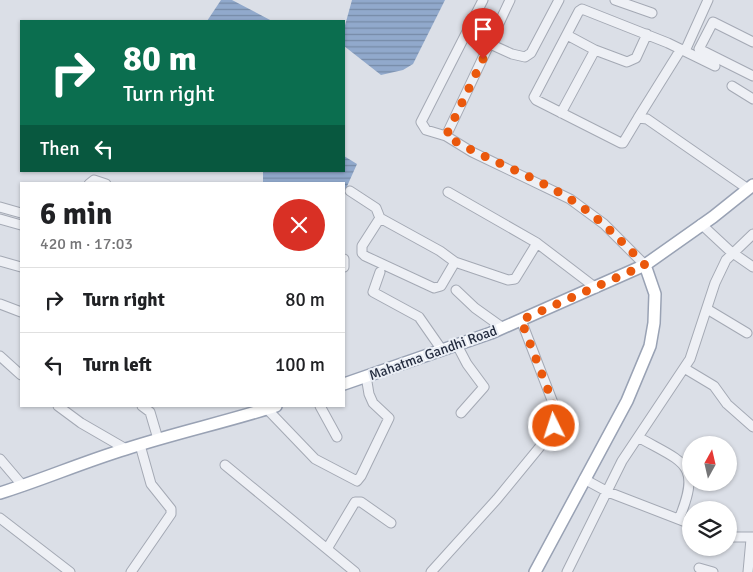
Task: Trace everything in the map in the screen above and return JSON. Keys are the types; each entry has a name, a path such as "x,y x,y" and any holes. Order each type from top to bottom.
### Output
{"main road":[{"name":"Mahatma Gandhi Road","path":"345,384 503,328 645,265 750,187"},
{"path":"535,572 587,481 627,401 650,346 654,323 655,294 645,265"},
{"path":"0,493 126,448 220,424 272,408"}],"street":[{"path":"483,0 421,122 426,130 446,136 472,152 570,198 604,224 645,265"},
{"path":"446,136 510,0"},
{"path":"490,44 512,54 525,57 530,53 559,0"},
{"path":"615,0 652,13"},
{"path":"708,0 683,50 623,143 536,100 534,96 579,11 582,9 647,34 683,50 715,66"},
{"path":"753,42 713,22 699,49 753,76"},
{"path":"567,35 595,50 622,61 632,61 647,34"},
{"path":"561,113 595,50"},
{"path":"732,86 753,98"},
{"path":"638,118 647,119 679,140 713,167 750,187"},
{"path":"350,191 373,205 379,212 380,218 362,246 362,253 365,256 434,288 442,286 455,262"},
{"path":"448,192 537,242 596,288"},
{"path":"0,207 20,213"},
{"path":"380,218 440,250 455,262 512,280 520,273 537,242"},
{"path":"0,219 20,225"},
{"path":"701,224 731,252 753,266"},
{"path":"567,572 622,461 684,368 693,351 722,267 731,252 753,234"},
{"path":"0,261 20,266"},
{"path":"380,272 373,292 419,317 442,350"},
{"path":"456,290 475,308 503,328"},
{"path":"0,304 20,312"},
{"path":"707,309 748,333"},
{"path":"431,572 497,500 543,443 554,426 556,418 555,408 521,320"},
{"path":"457,345 467,364 484,387 461,413"},
{"path":"0,356 20,374"},
{"path":"684,368 714,386 727,404 753,427"},
{"path":"272,408 314,459 357,481 389,418 372,400 366,376"},
{"path":"59,407 81,423 126,448"},
{"path":"143,407 150,412 158,439"},
{"path":"321,407 337,437"},
{"path":"638,437 680,462 688,473 690,489 679,519"},
{"path":"131,572 171,514 171,509 151,484 140,445"},
{"path":"0,459 23,486"},
{"path":"225,465 355,572"},
{"path":"587,481 606,491 682,520"},
{"path":"327,549 355,502 361,502 391,523"},
{"path":"0,518 70,572"},
{"path":"737,537 752,538 748,572"},
{"path":"699,568 713,572"}],"water":[{"path":"221,0 232,0 270,20 208,20"},
{"path":"352,0 445,0 413,64 403,70 381,75 345,47 345,25"},
{"path":"345,157 357,164 345,191 345,182 263,182 263,172 345,172"}],"route":[{"path":"483,59 446,136 472,152 570,198 604,224 645,265 521,320 545,387 555,408 556,418 554,426"}]}
